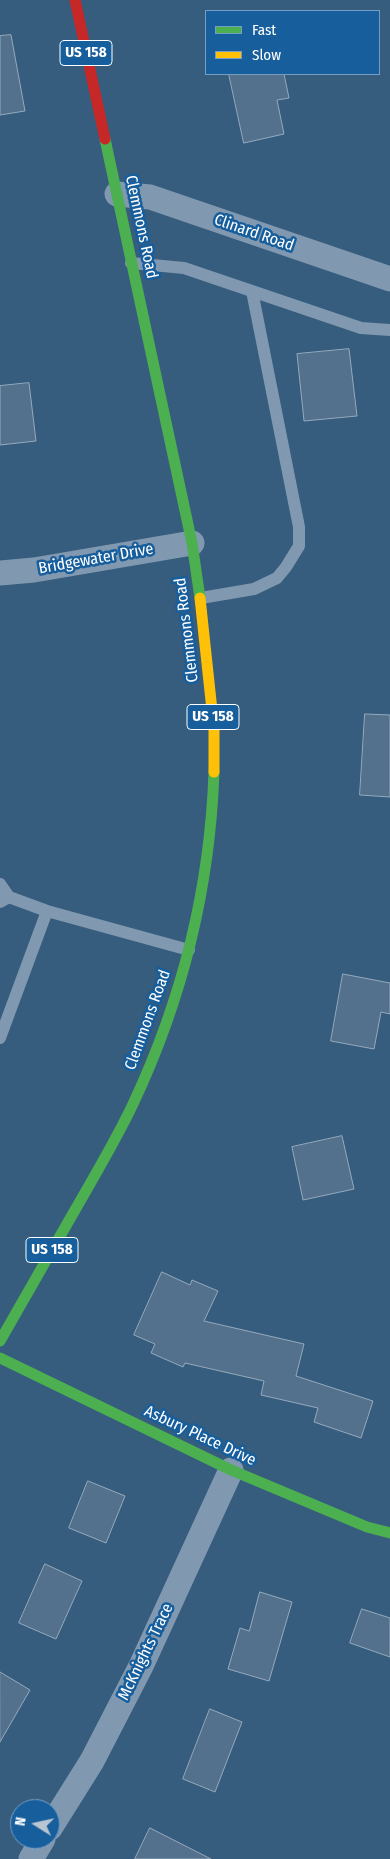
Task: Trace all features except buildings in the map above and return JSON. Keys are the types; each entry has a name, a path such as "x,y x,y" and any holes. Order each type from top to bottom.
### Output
{"main road":[{"name":"Clemmons Road","path":"0,1342 104,1159 133,1104 170,1013 189,950 206,875 214,778 215,748 201,598 192,543 75,0"},
{"name":"Asbury Place Drive","path":"0,1358 231,1470 367,1527 390,1533"}],"street":[{"name":"Clinard Road","path":"117,194 150,197 390,279"},
{"name":"Bridgewater Drive","path":"0,574 192,543"},
{"name":"McKnights Trace","path":"60,1812 92,1761 141,1666 231,1470"}],"lane":[{"path":"131,263 184,268 361,328 390,330"},
{"path":"201,598 254,589 277,578 299,546 300,528 252,291"},
{"path":"0,884 4,900 189,950"},
{"path":"0,1038 47,911"}],"traffic: fast":[{"path":"105,139 192,543 200,598"},
{"path":"0,1341 120,1131 166,1024 179,984 200,900 207,858 214,772"},
{"path":"0,1358 231,1470 367,1527 390,1533"}],"traffic: slow":[{"path":"200,598 214,729 214,772"}],"traffic: jam":[{"path":"75,0 105,139"}]}
